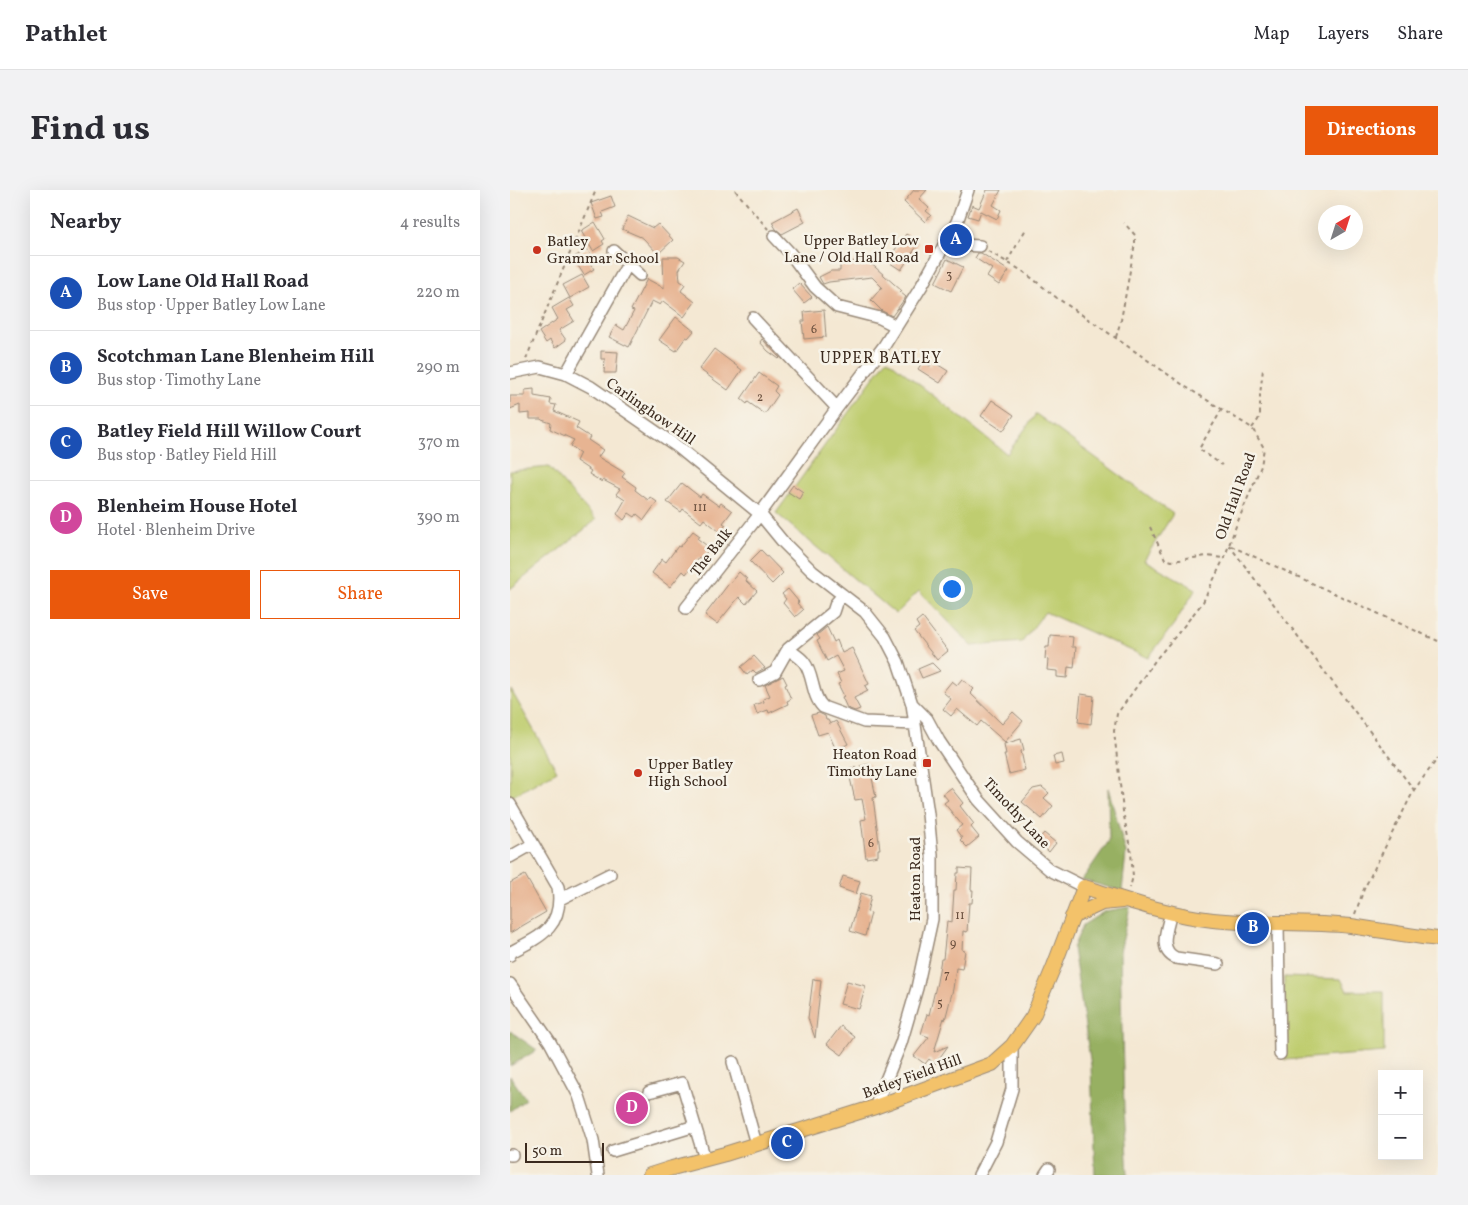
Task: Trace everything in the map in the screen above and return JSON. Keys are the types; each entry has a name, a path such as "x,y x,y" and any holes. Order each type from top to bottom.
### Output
{"main road":[{"name":"Timothy Lane","path":"1084,887 1171,912 1212,920 1250,924 1350,926 1438,939"},
{"name":"Batley Field Hill","path":"650,1175 673,1171 875,1107 992,1064 1012,1046 1033,1016 1084,887"},
{"path":"1072,917 1102,903 1128,900"}],"street":[{"name":"The Balk","path":"686,608 760,514 884,346 921,288 956,222 968,190"},
{"path":"774,236 790,253 814,287 837,306 880,318 896,326"},
{"path":"943,247 980,246"},
{"path":"614,251 640,275"},
{"path":"566,374 628,264"},
{"path":"753,318 837,408"},
{"name":"Carlinghow Hill","path":"516,372 540,367 566,374 591,387 678,447 760,514"},
{"name":"Timothy Lane","path":"760,514 783,542 812,571 865,612 885,637 898,662 912,704 927,719 978,799 1017,842 1050,870 1084,887"},
{"path":"759,680 774,672 788,649 833,612 836,603 843,595"},
{"path":"788,649 805,664 818,702 822,707 864,722 915,724"},
{"name":"Heaton Road","path":"875,1107 901,1044 917,988 932,919 932,855 912,704"},
{"path":"510,804 558,887 560,899 557,916 549,928 533,941 511,952 510,955"},
{"path":"510,857 533,844"},
{"path":"560,899 610,874"},
{"path":"1171,912 1164,944 1170,956 1218,964"},
{"path":"1278,924 1280,1054"},
{"path":"510,984 550,1042 579,1096 593,1140 598,1175"},
{"path":"979,1175 996,1142 1012,1089 1012,1046"},
{"path":"733,1062 756,1144"},
{"path":"649,1092 682,1084 706,1159"},
{"path":"613,1151 694,1126"}],"path":[{"path":"516,372 596,190"},
{"path":"735,190 774,236"},
{"path":"1116,338 1135,243 1135,235 1124,223"},
{"path":"1007,262 1026,229"},
{"name":"Old Hall Road","path":"980,246 1024,272 1057,298 1186,387 1252,428 1264,448 1261,466 1224,558 1203,602 1157,658 1117,714 1114,731 1133,876 1128,900"},
{"path":"1252,428 1260,415 1263,369"},
{"path":"1222,409 1198,449 1222,465"},
{"path":"1150,527 1166,559 1172,561 1207,556 1224,558"},
{"path":"1229,546 1438,641"},
{"path":"1229,546 1414,790"},
{"path":"1350,926 1364,889 1414,790 1438,758"}],"green space":[{"path":"887,359 1007,454 1036,414 1173,514 1144,560 1196,589 1174,624 1148,658 1045,612 1022,642 972,646 919,591 896,614 776,513"},
{"path":"549,467 596,520 510,589 510,471"},
{"path":"511,690 557,771 511,797 510,795"},
{"path":"1108,788 1126,853 1122,891 1082,880 1109,841"},
{"path":"1130,907 1120,952 1124,1109 1128,1175 1095,1175 1091,1066 1073,948 1083,925 1105,911"},
{"path":"1284,977 1341,979 1347,991 1384,991 1384,1052 1285,1060"},
{"path":"510,1031 537,1050 510,1066"},
{"path":"510,1076 526,1099 510,1111"}],"building":[{"path":"914,190 927,190 919,199 929,208 926,211 931,215 925,222 904,202"},
{"path":"987,190 1001,190 993,205 1001,210 997,219 981,211 978,219 968,216 972,205 979,208"},
{"path":"611,196 615,207 602,212 604,217 597,219 591,203"},
{"path":"798,208 805,222 782,234 772,222"},
{"path":"628,216 653,228 658,224 673,240 658,254 643,238 622,229"},
{"path":"595,222 605,239 602,241 604,244 593,251 581,231"},
{"path":"906,234 919,243 901,270 887,261"},
{"path":"587,249 594,260 590,263 594,269 584,275 573,258"},
{"path":"978,253 981,253 1009,271 999,285 987,277 992,269 975,258"},
{"path":"663,257 678,257 685,261 679,270 680,281 685,284 681,291 695,302 684,317 663,301 660,305 652,301 629,347 609,337 616,325 624,330 634,311 631,310 647,279 664,288"},
{"path":"947,259 963,267 951,291 935,283"},
{"path":"867,260 902,291 900,292 906,297 892,316 882,311 871,300 882,287 872,277 823,284 819,277 831,271 840,271 840,263"},
{"path":"582,275 589,287 570,298 563,285"},
{"path":"799,283 812,297 804,303 792,289"},
{"path":"569,298 574,306 567,310 574,321 559,330 566,340 555,348 550,340 546,343 539,332 558,319 552,308"},
{"path":"824,310 826,337 804,339 802,321 805,321 804,312"},
{"path":"676,317 694,331 688,338 686,337 676,351 659,340"},
{"path":"762,339 780,358 779,359 760,342"},
{"path":"714,349 742,370 728,390 699,369"},
{"path":"601,351 618,352 616,373 604,373 605,359 601,359"},
{"path":"923,361 930,366 932,361 948,371 940,383 918,369"},
{"path":"759,373 777,386 774,391 778,395 765,414 741,399"},
{"path":"534,389 534,396 551,399 550,404 556,405 554,411 579,422 576,428 590,437 588,440 603,450 598,457 625,473 622,477 636,487 635,490 648,500 650,497 657,502 644,520 637,514 635,517 629,513 624,520 617,514 625,500 616,494 620,489 603,480 602,482 589,474 591,471 576,461 580,453 570,446 574,440 550,429 551,423 541,419 530,419 530,413 520,414 520,405 510,409 510,396 525,396 525,390"},
{"path":"992,400 1014,415 1003,431 981,416"},
{"path":"682,483 700,497 702,494 719,506 721,503 732,511 723,523 726,525 720,532 704,519 701,523 683,509 681,512 667,502"},
{"path":"793,485 803,492 799,499 788,492"},
{"path":"693,531 700,536 698,539 710,548 701,559 699,557 686,574 683,571 670,587 652,573 662,559 666,562"},
{"path":"761,550 783,573 772,584 750,561"},
{"path":"739,572 757,591 746,604 739,597 717,624 705,615"},
{"path":"788,589 803,610 795,617 783,603 786,599 782,594"},
{"path":"922,617 948,651 937,660 914,631 919,627 916,622"},
{"path":"827,627 834,642 837,640 842,653 852,648 869,684 865,686 868,691 854,698 860,709 855,711 847,708 842,697 844,696 838,684 841,683 837,674 844,671 836,656 827,661 817,641 820,639 817,635"},
{"path":"1050,635 1073,637 1072,647 1076,647 1074,668 1068,667 1067,678 1057,677 1057,671 1047,670 1048,660 1045,659 1046,647 1049,647"},
{"path":"754,656 765,668 756,673 753,670 747,675 741,667"},
{"path":"932,663 940,671 922,678 918,669"},
{"path":"783,676 791,699 787,701 788,704 769,713 768,710 757,714 754,705 764,702 763,699 770,696 765,685"},
{"path":"962,679 974,689 970,693 1002,724 1013,712 1023,721 1005,742 981,721 977,726 957,709 951,716 943,709 951,699 943,692 952,681 957,685"},
{"path":"1081,694 1094,696 1091,724 1078,722"},
{"path":"819,713 825,716 830,724 836,721 848,744 836,750 828,732 818,735 811,715"},
{"path":"1021,739 1024,750 1021,751 1025,770 1009,774 1004,754 1006,754 1004,744"},
{"path":"1062,754 1064,763 1055,765 1053,756"},
{"path":"869,764 876,797 873,798 880,849 878,849 878,856 866,858 861,820 866,819 862,799 855,800 848,769"},
{"path":"1042,787 1049,793 1044,798 1053,806 1042,819 1022,802 1033,789"},
{"path":"951,788 963,803 960,806 974,824 971,827 979,837 967,847 960,840 962,838 956,830 962,825 944,803 948,800 943,794"},
{"path":"1044,833 1056,843 1049,852 1037,841"},
{"path":"959,868 972,869 971,890 973,890 972,903 969,903 967,932 963,931 962,950 965,951 962,969 956,968 945,1020 944,1018 934,1052 948,1046 935,1064 929,1059 925,1064 914,1056 929,1037 921,1034 927,1014 929,1015 941,959 943,959 947,921 952,922 954,890 956,890"},
{"path":"525,875 546,912 510,933 510,883"},
{"path":"843,876 860,881 856,894 839,888"},
{"path":"861,893 871,896 867,912 871,913 865,936 850,931"},
{"path":"813,979 821,980 815,1038 808,1018"},
{"path":"847,981 866,986 859,1009 840,1004"},
{"path":"841,1026 855,1037 842,1055 827,1044"}],"place":[{"name":"Low Lane Old Hall Road","path":"956,240"},
{"name":"Upper Batley Low Lane / Old Hall Road","path":"929,249"},
{"name":"Batley Grammar School","path":"537,250"},
{"name":"Heaton Road Timothy Lane","path":"927,763"},
{"name":"Upper Batley High School","path":"638,773"},
{"name":"Scotchman Lane Blenheim Hill","path":"1253,928"},
{"name":"Blenheim House Hotel","path":"632,1108"},
{"name":"Batley Field Hill Willow Court","path":"787,1143"}],"district":[{"name":"UPPER BATLEY","path":"881,357"}]}
